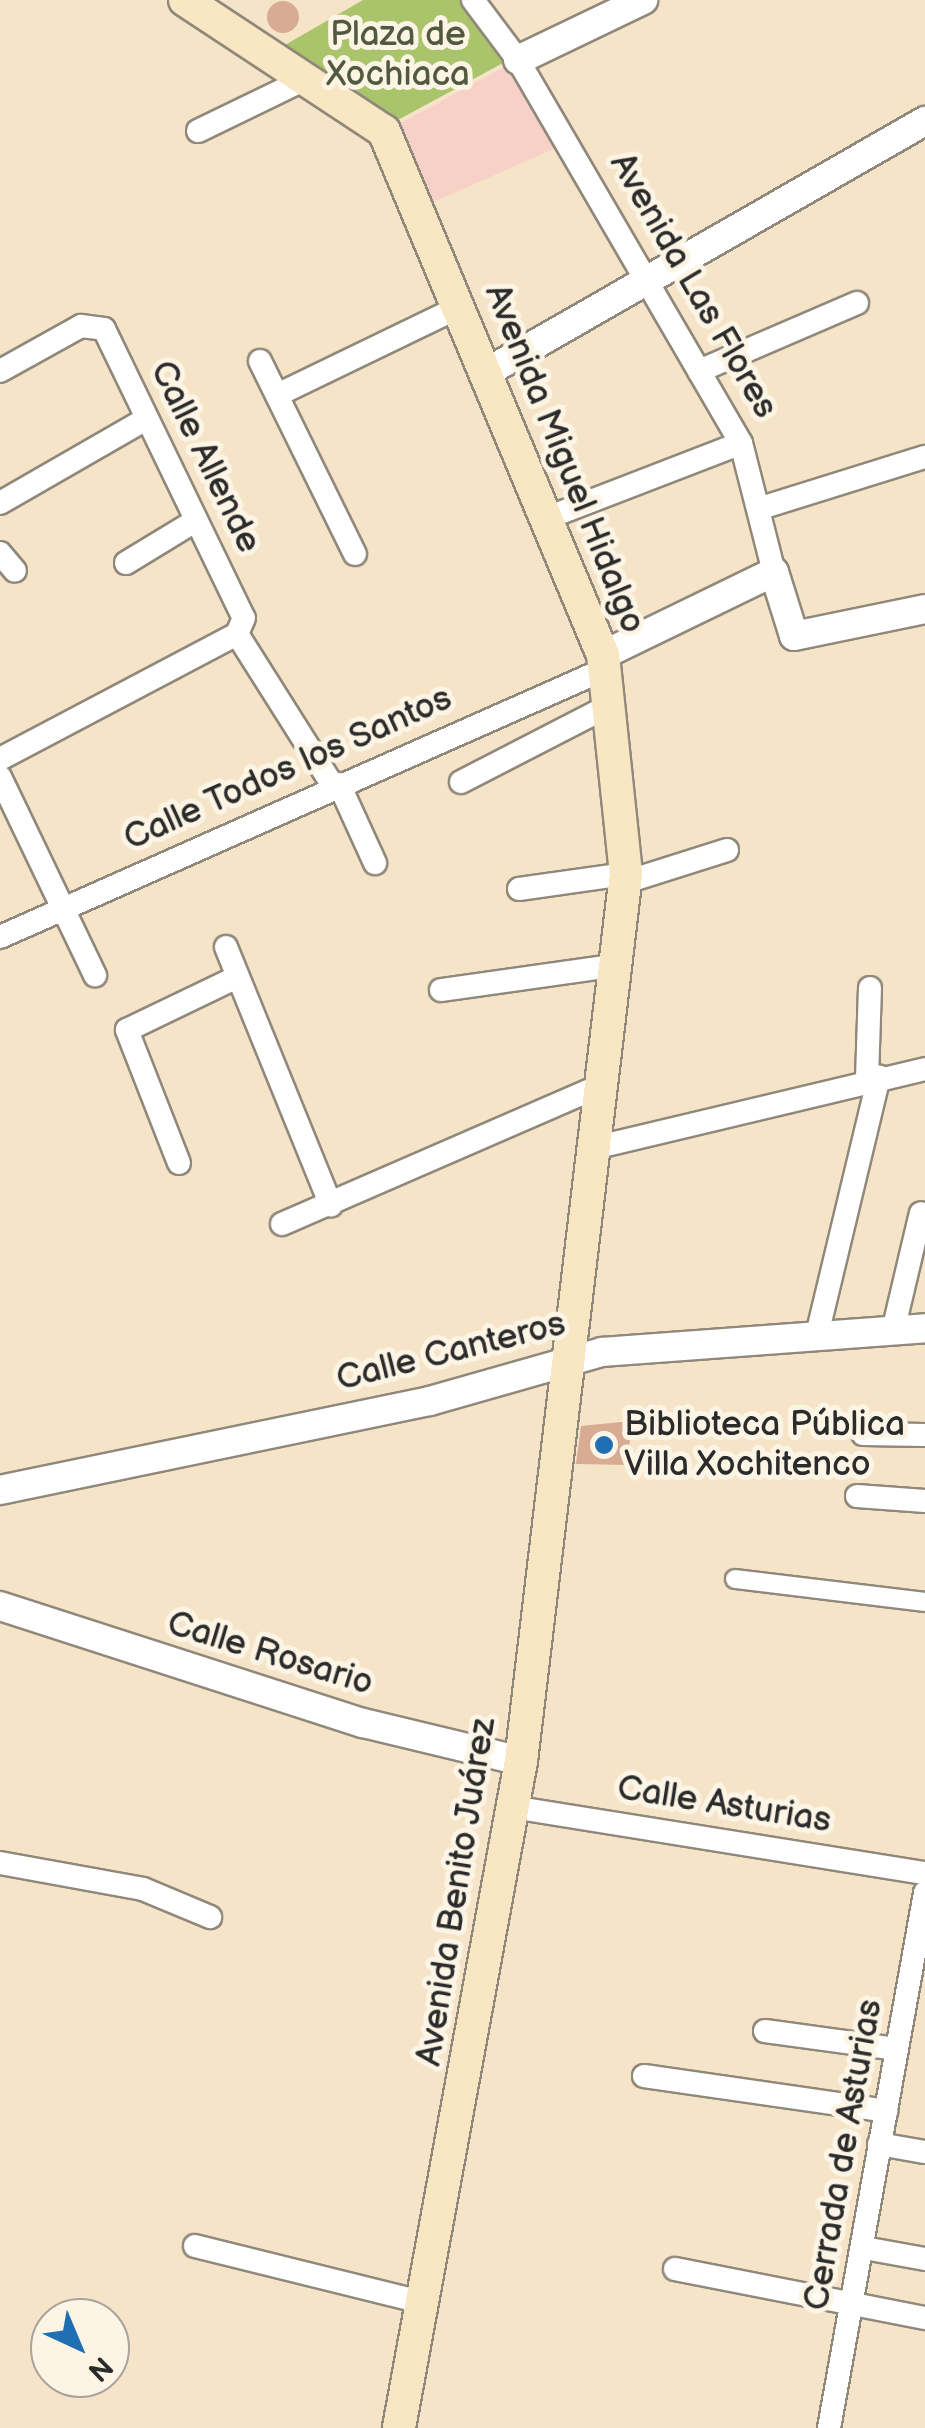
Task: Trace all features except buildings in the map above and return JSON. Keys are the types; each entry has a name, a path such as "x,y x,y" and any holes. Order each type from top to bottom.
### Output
{"main road":[{"name":"Avenida Miguel Hidalgo","path":"185,0 382,128 488,372 604,662 626,878 620,965 566,1364"},
{"name":"Avenida Benito Juárez","path":"399,2428 521,1761 566,1364"}],"street":[{"name":"Avenida Las Flores","path":"472,0 518,60 741,444 761,508 790,634 925,610"},
{"path":"518,60 643,0"},
{"path":"198,131 305,79"},
{"path":"488,372 925,121"},
{"path":"699,371 857,302"},
{"path":"277,395 459,307"},
{"name":"Calle Allende","path":"3,364 96,324 195,521 240,629 336,785 375,864"},
{"path":"260,361 355,554"},
{"path":"0,504 146,420"},
{"path":"546,518 741,444"},
{"path":"761,508 925,457"},
{"path":"126,563 195,521"},
{"path":"604,662 774,572"},
{"path":"0,759 240,629"},
{"name":"Calle Todos los Santos","path":"0,937 604,662"},
{"path":"461,782 610,706"},
{"path":"1,783 66,905 95,975"},
{"path":"519,889 626,878 727,850"},
{"path":"226,947 330,1205"},
{"path":"441,990 620,965"},
{"path":"179,1163 127,1030 237,976"},
{"path":"816,1339 873,1077 870,988"},
{"path":"594,1148 873,1077 925,1069"},
{"path":"282,1224 602,1085"},
{"path":"893,1332 921,1212"},
{"name":"Calle Canteros","path":"0,1490 566,1364 602,1352 925,1328"},
{"path":"862,1434 925,1435"},
{"path":"857,1496 925,1501"},
{"path":"735,1579 925,1602"},
{"name":"Calle Rosario","path":"0,1606 362,1723 521,1761"},
{"name":"Calle Asturias","path":"512,1807 925,1873"},
{"path":"0,1863 143,1889 210,1917"},
{"name":"Cerrada de Asturias","path":"829,2428 864,2248 896,2050 920,1962 925,1893"},
{"path":"765,2031 896,2050"},
{"path":"644,2076 886,2111"},
{"path":"879,2144 925,2152"},
{"path":"196,2246 424,2302"},
{"path":"864,2248 925,2259"},
{"path":"676,2268 855,2298 925,2318"}],"shaded area":[{"path":"513,62 565,144 431,203 399,124"}],"green space":[{"name":"Plaza de Xochiaca","path":"363,0 471,0 514,57 396,121 285,45"}],"place":[{"name":"Biblioteca Pública Villa Xochitenco","path":"604,1445"}]}
